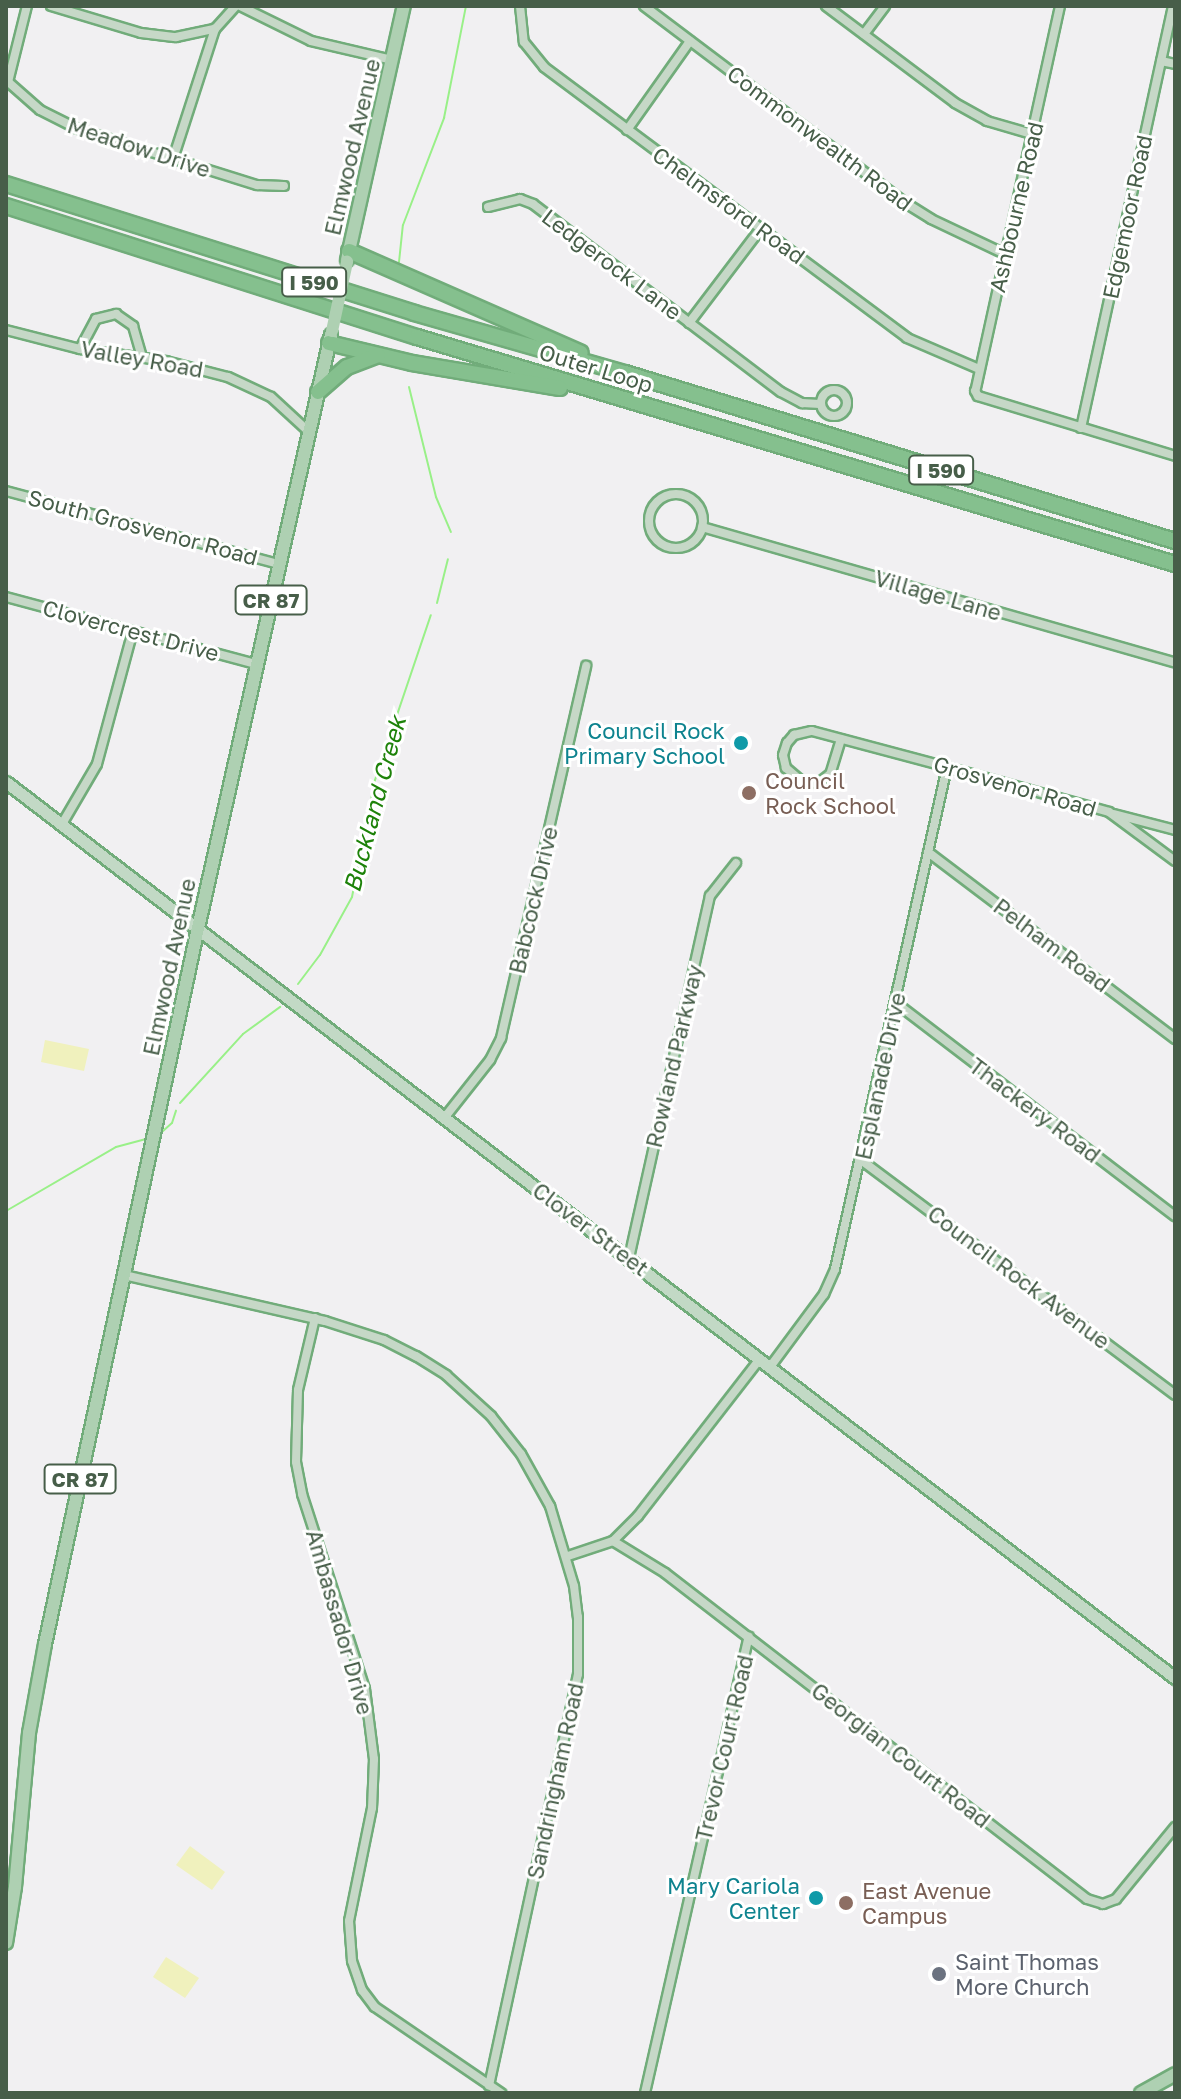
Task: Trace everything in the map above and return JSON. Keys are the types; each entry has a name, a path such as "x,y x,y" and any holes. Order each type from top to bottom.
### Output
{"highway":[{"name":"Outer Loop","path":"6,184 414,313 625,373 1175,541"},
{"name":"Outer Loop","path":"6,206 623,399 1175,564"},
{"path":"348,257 625,373"},
{"path":"330,337 378,355 623,399"},
{"path":"318,392 347,367 378,355"}],"main road":[{"name":"Elmwood Avenue","path":"6,1943 36,1692 198,928 404,6"},
{"name":"Clover Street","path":"6,782 1175,1678"},
{"path":"1141,2093 1175,2074"}],"street":[{"path":"7,81 27,6"},
{"path":"51,6 160,36 193,36 215,29"},
{"path":"173,159 215,29 238,6 311,41 392,60"},
{"name":"Chelmsford Road","path":"520,6 521,36 532,55 627,130 907,338 979,369"},
{"name":"Commonwealth Road","path":"644,6 904,202 931,219 1005,254"},
{"path":"826,6 955,103 987,121 1032,134"},
{"path":"864,34 885,6"},
{"name":"Ashbourne Road","path":"979,369 1060,6"},
{"name":"Edgemoor Road","path":"1081,428 1173,6"},
{"path":"627,130 690,41"},
{"path":"1161,61 1175,64"},
{"name":"Meadow Drive","path":"7,81 26,101 50,116 257,185 284,186"},
{"name":"Ledgerock Lane","path":"488,207 520,199 533,204 781,392 802,403 820,404"},
{"name":"Ledgerock Lane","path":"689,323 761,228"},
{"path":"80,349 96,319 116,314 133,326 142,358"},
{"name":"Valley Road","path":"6,330 80,349 204,369 251,386 271,397 309,432"},
{"path":"979,369 976,394 1175,456"},
{"name":"South Grosvenor Road","path":"6,491 279,564"},
{"path":"681,494 689,497 701,510 702,527 698,536 684,547 666,546 652,535 649,517 657,501 664,496 681,494"},
{"name":"Village Lane","path":"702,527 1175,663"},
{"name":"Clovercrest Drive","path":"6,597 256,664"},
{"path":"62,824 97,764 133,631"},
{"name":"Babcock Drive","path":"445,1117 490,1060 501,1038 586,666"},
{"name":"Grosvenor Road","path":"841,739 830,774 820,782 805,784 786,768 783,755 794,735 812,731 1109,812 1175,861"},
{"name":"Esplanade Drive","path":"568,1556 613,1541 638,1516 824,1294 835,1269 861,1160 947,767"},
{"path":"1109,812 1175,830"},
{"name":"Pelham Road","path":"928,852 1175,1039"},
{"name":"Rowland Parkway","path":"629,1258 710,896 736,863"},
{"name":"Thackery Road","path":"896,1003 1175,1216"},
{"name":"Council Rock Avenue","path":"861,1160 1175,1395"},
{"name":"Sandringham Road","path":"124,1275 315,1318 402,1348 438,1370 474,1399 533,1472 554,1514 568,1556 578,1617 573,1705 489,2085"},
{"name":"Ambassador Drive","path":"315,1318 298,1390 296,1462 302,1494 365,1689 374,1759 372,1808 349,1921 352,1961 362,1990 375,2007 501,2093"},
{"name":"Georgian Court Road","path":"613,1541 665,1573 1096,1903 1109,1903 1122,1893 1175,1827"},
{"name":"Trevor Court Road","path":"645,2093 749,1637"}],"green space":[{"path":"45,1040 89,1049 84,1071 41,1062"},
{"path":"190,1846 225,1872 212,1890 176,1865"},
{"path":"166,1957 199,1978 185,1998 153,1977"}],"waterway":[{"name":"Buckland Creek","path":"399,262 403,225 444,118 466,6"},
{"name":"Buckland Creek","path":"409,387 436,497 451,532"},
{"name":"Buckland Creek","path":"437,603 448,559"},
{"name":"Buckland Creek","path":"298,984 320,955 352,897 375,780 431,615"},
{"name":"Buckland Creek","path":"180,1103 243,1034 280,1007"},
{"name":"Buckland Creek","path":"163,1131 172,1123 176,1111"},
{"name":"Buckland Creek","path":"6,1211 116,1147 146,1139"}],"place":[{"name":"Council Rock Primary School","path":"741,743"},
{"name":"Council Rock School","path":"749,793"},
{"name":"Mary Cariola Center","path":"816,1898"},
{"name":"East Avenue Campus","path":"846,1903"},
{"name":"Saint Thomas More Church","path":"939,1974"}]}
